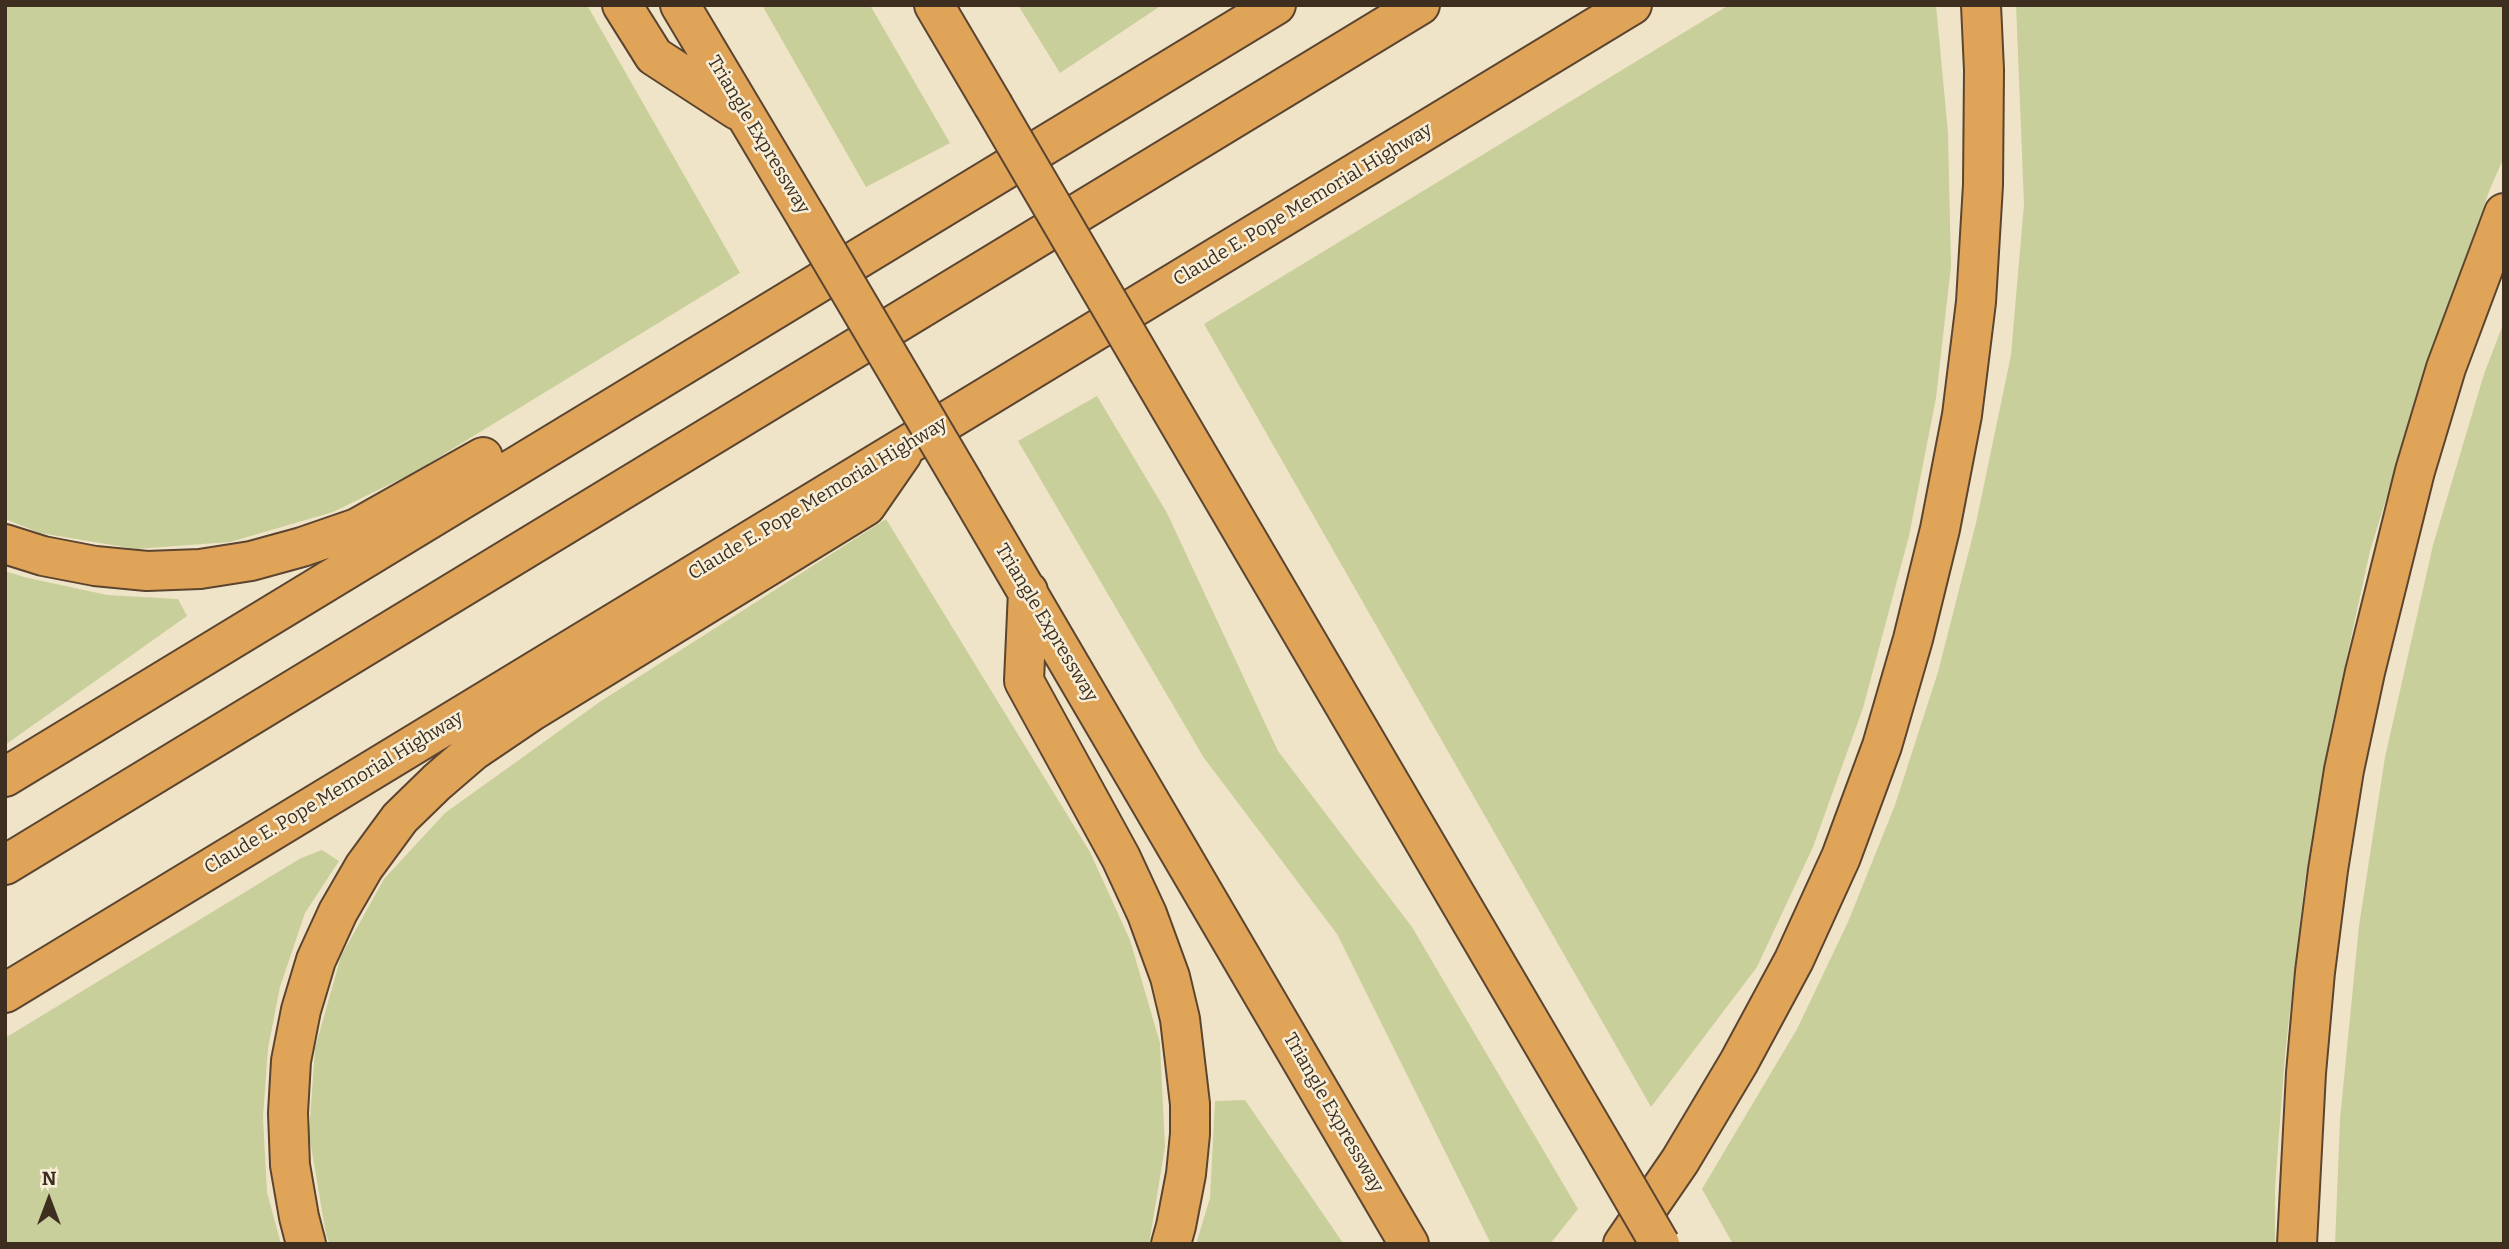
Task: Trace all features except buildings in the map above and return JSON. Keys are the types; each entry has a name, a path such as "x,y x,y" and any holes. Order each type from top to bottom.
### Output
{"highway":[{"path":"622,5 654,56 744,114"},
{"name":"Triangle Expressway","path":"680,5 1028,591 1409,1244"},
{"path":"934,5 1660,1244"},
{"path":"5,864 1420,5"},
{"name":"Claude E. Pope Memorial Highway","path":"5,993 1632,5"},
{"path":"1623,1244 1680,1161 1739,1062 1794,960 1841,857 1889,719 1940,529 1962,415 1976,302 1983,185 1984,70 1981,5"},
{"path":"5,777 1273,6"},
{"path":"2297,1244 2305,1085 2315,972 2328,870 2347,758 2365,671 2415,471 2446,368 2504,213"},
{"path":"5,544 43,556 94,566 147,571 200,569 239,563 302,547 357,528 660,354 735,334"},
{"path":"306,1244 290,1165 288,1114 291,1061 301,1010 316,960 338,912 364,867 400,818 473,751 532,711 866,506 909,444"},
{"path":"1028,591 1024,681 1121,858 1147,914 1170,977 1180,1019 1189,1093 1190,1134 1186,1174 1171,1244"}],"green space":[{"path":"5,5 587,5 740,273 413,473 333,512 230,542 136,549 40,533 5,519"},
{"path":"762,5 870,5 950,143 866,187"},
{"path":"1018,5 1162,5 1060,73"},
{"path":"1729,5 1936,5 1948,133 1951,266 1936,398 1909,536 1863,708 1813,847 1757,967 1651,1107 1204,324"},
{"path":"2016,5 2504,5 2504,157 2432,350 2370,551 2330,734 2304,887 2285,1055 2275,1188 2275,1244 1733,1244 1702,1189 1797,1029 1848,922 1895,805 1938,672 1976,523 2011,355 2024,204"},
{"path":"2504,322 2504,1244 2335,1244 2340,1119 2359,926 2385,757 2433,545 2484,374"},
{"path":"1097,396 1167,513 1278,751 1412,927 1578,1209 1550,1244 1491,1244 1337,934 1204,758 1018,441"},
{"path":"886,519 1090,852 1130,940 1160,1043 1165,1147 1149,1244 330,1244 326,1235 309,1134 315,1048 341,956 384,879 445,813 601,701"},
{"path":"5,571 107,595 178,599 187,616 5,745"},
{"path":"322,850 339,861 305,913 280,987 268,1048 263,1117 267,1192 281,1244 5,1244 5,1038 301,858"},
{"path":"1245,1100 1344,1244 1196,1244 1210,1198 1215,1101"}]}
